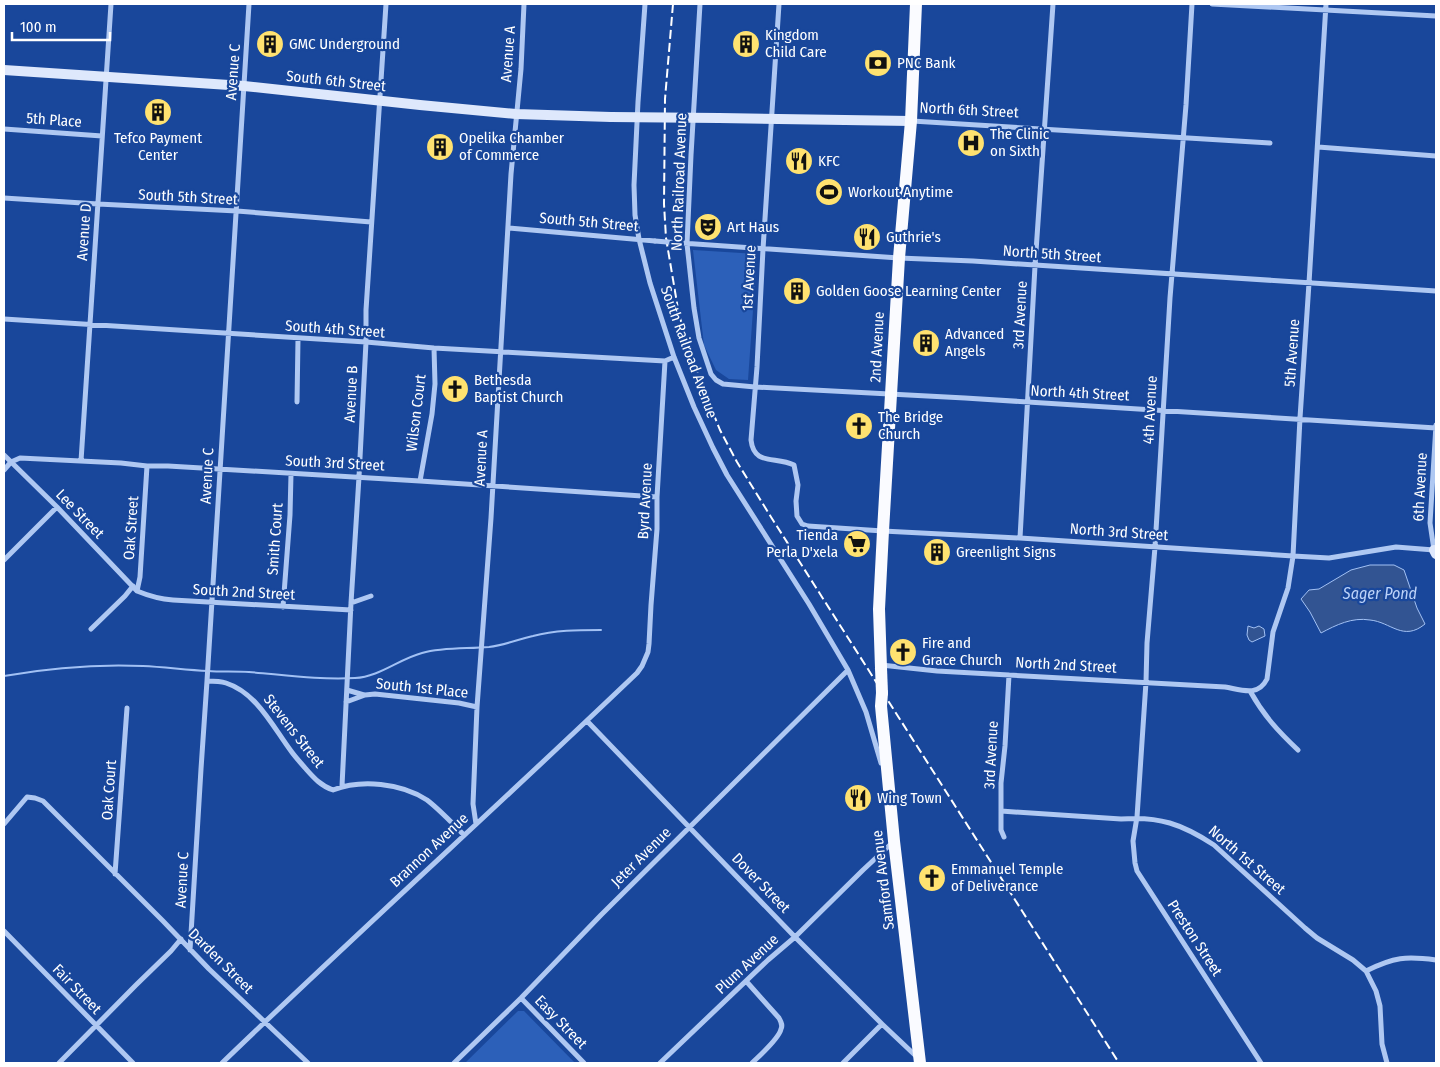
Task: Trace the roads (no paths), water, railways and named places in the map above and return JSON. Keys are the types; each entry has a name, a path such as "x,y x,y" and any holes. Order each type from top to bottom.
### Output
{"main road":[{"name":"2nd Avenue","path":"882,693 879,609 899,258 911,121 916,4"},
{"name":"Samford Avenue","path":"882,693 881,706 888,785 920,1061"}],"street":[{"name":"Avenue D","path":"81,461 111,4"},
{"name":"Avenue C","path":"190,950 250,4"},
{"name":"Avenue B","path":"342,786 351,603 360,477 366,310 386,4"},
{"name":"Avenue A","path":"476,824 473,804 477,706 524,4"},
{"name":"South Railroad Avenue","path":"645,4 634,185 635,215 650,283 674,357 694,407 728,475 848,670 866,712 888,785"},
{"name":"North Railroad Avenue","path":"700,4 685,243 700,338 711,374 723,384"},
{"name":"1st Avenue","path":"779,4 751,440 752,448 756,454 763,458 786,461 794,465 798,485 797,516 802,524"},
{"name":"3rd Avenue","path":"1020,538 1035,266 1053,4"},
{"name":"4th Avenue","path":"1137,817 1162,410 1192,4"},
{"path":"1212,4 1325,7 1436,16"},
{"name":"5th Avenue","path":"1250,691 1258,690 1264,686 1267,679 1274,632 1288,588 1293,556 1325,7"},
{"name":"South 6th Street","path":"4,70 244,86 516,114 666,117"},
{"name":"North 6th Street","path":"666,117 911,121 1270,143"},
{"name":"5th Place","path":"4,129 102,136"},
{"path":"1318,147 1436,156"},
{"name":"South 5th Street","path":"4,198 236,211 371,222"},
{"name":"South 5th Street","path":"509,228 667,242"},
{"name":"North 5th Street","path":"667,242 1436,291"},
{"name":"South 4th Street","path":"4,319 434,348 665,361"},
{"path":"297,402 298,338"},
{"name":"Wilson Court","path":"420,481 432,414 435,384 434,348"},
{"path":"665,361 674,357"},
{"name":"Byrd Avenue","path":"648,652 657,529 657,497 665,361"},
{"name":"North 4th Street","path":"723,384 1436,427"},
{"name":"6th Avenue","path":"1435,552 1430,523 1436,427"},
{"name":"Lee Street","path":"4,455 135,588"},
{"name":"South 3rd Street","path":"11,462 20,458 121,463 657,497"},
{"path":"4,470 11,462"},
{"name":"Oak Street","path":"135,588 140,578 147,466"},
{"name":"Smith Court","path":"283,607 292,474"},
{"path":"4,560 57,507"},
{"name":"North 3rd Street","path":"802,524 883,532 1020,538 1329,558 1396,547 1435,552"},
{"path":"91,629 135,588"},
{"name":"South 2nd Street","path":"135,588 157,599 351,610"},
{"path":"351,603 372,596"},
{"name":"Brannon Avenue","path":"222,1063 310,978 637,673 648,652"},
{"name":"North 2nd Street","path":"881,667 1225,687 1250,691"},
{"name":"Jeter Avenue","path":"454,1063 848,670"},
{"name":"3rd Avenue","path":"1004,837 1001,830 1001,783 1009,675"},
{"name":"Stevens Street","path":"207,682 220,681 227,683 252,699 293,754 325,788 332,790 342,786 361,784 383,785 413,793 426,800 464,835"},
{"name":"South 1st Place","path":"347,690 365,695 392,695 477,706"},
{"path":"1250,691 1276,729 1298,750"},
{"name":"South 1st Place","path":"346,702 365,695"},
{"name":"Oak Court","path":"115,874 128,708"},
{"name":"Dover Street","path":"587,721 689,828 920,1061"},
{"name":"Darden Street","path":"4,824 27,798 35,798 43,802 209,969 308,1063"},
{"name":"North 1st Street","path":"1002,811 1120,819 1137,817 1159,820 1195,832 1214,845 1317,938 1355,961 1366,971"},
{"name":"Preston Street","path":"1137,817 1133,849 1137,870 1261,1063"},
{"name":"Plum Avenue","path":"660,1063 894,841"},
{"name":"Fair Street","path":"4,931 133,1063"},
{"path":"59,1063 181,939"},
{"path":"1387,1063 1382,1044 1380,1006 1376,991 1366,971 1383,962 1398,958 1414,957 1436,960"},
{"path":"746,981 779,1018 782,1024 781,1031 752,1063"},
{"name":"Easy Street","path":"520,998 584,1063"},
{"path":"843,1063 882,1024"}],"water":[{"name":"Sager Pond","path":"1370,565 1394,565 1404,570 1417,608 1425,624 1417,629 1403,631 1377,621 1363,619 1338,625 1321,633 1301,599 1309,590 1319,589 1351,570"},
{"path":"1248,626 1254,628 1259,626 1264,629 1265,636 1252,642 1247,635"}],"waterway":[{"path":"4,676 73,667 151,666 315,678 355,678 372,675 430,651 489,647 558,631 601,630"}],"railway":[{"path":"673,4 665,99 664,204 666,238 679,315 701,383 720,430 737,462 771,517 1119,1063"}],"place":[{"name":"GMC Underground","path":"270,44"},
{"name":"Kingdom Child Care","path":"746,44"},
{"name":"PNC Bank","path":"878,63"},
{"name":"Tefco Payment Center","path":"158,112"},
{"name":"The Clinic on Sixth","path":"971,143"},
{"name":"Opelika Chamber of Commerce","path":"440,147"},
{"name":"KFC","path":"799,161"},
{"name":"Workout Anytime","path":"829,192"},
{"name":"Art Haus","path":"708,227"},
{"name":"Guthrie's","path":"867,237"},
{"name":"Golden Goose Learning Center","path":"797,291"},
{"name":"Advanced Angels","path":"926,343"},
{"name":"Bethesda Baptist Church","path":"455,389"},
{"name":"The Bridge Church","path":"859,426"},
{"name":"Tienda Perla D'xela","path":"857,544"},
{"name":"Greenlight Signs","path":"937,552"},
{"name":"Fire and Grace Church","path":"903,652"},
{"name":"Wing Town","path":"858,798"},
{"name":"Emmanuel Temple of Deliverance","path":"932,878"}]}
